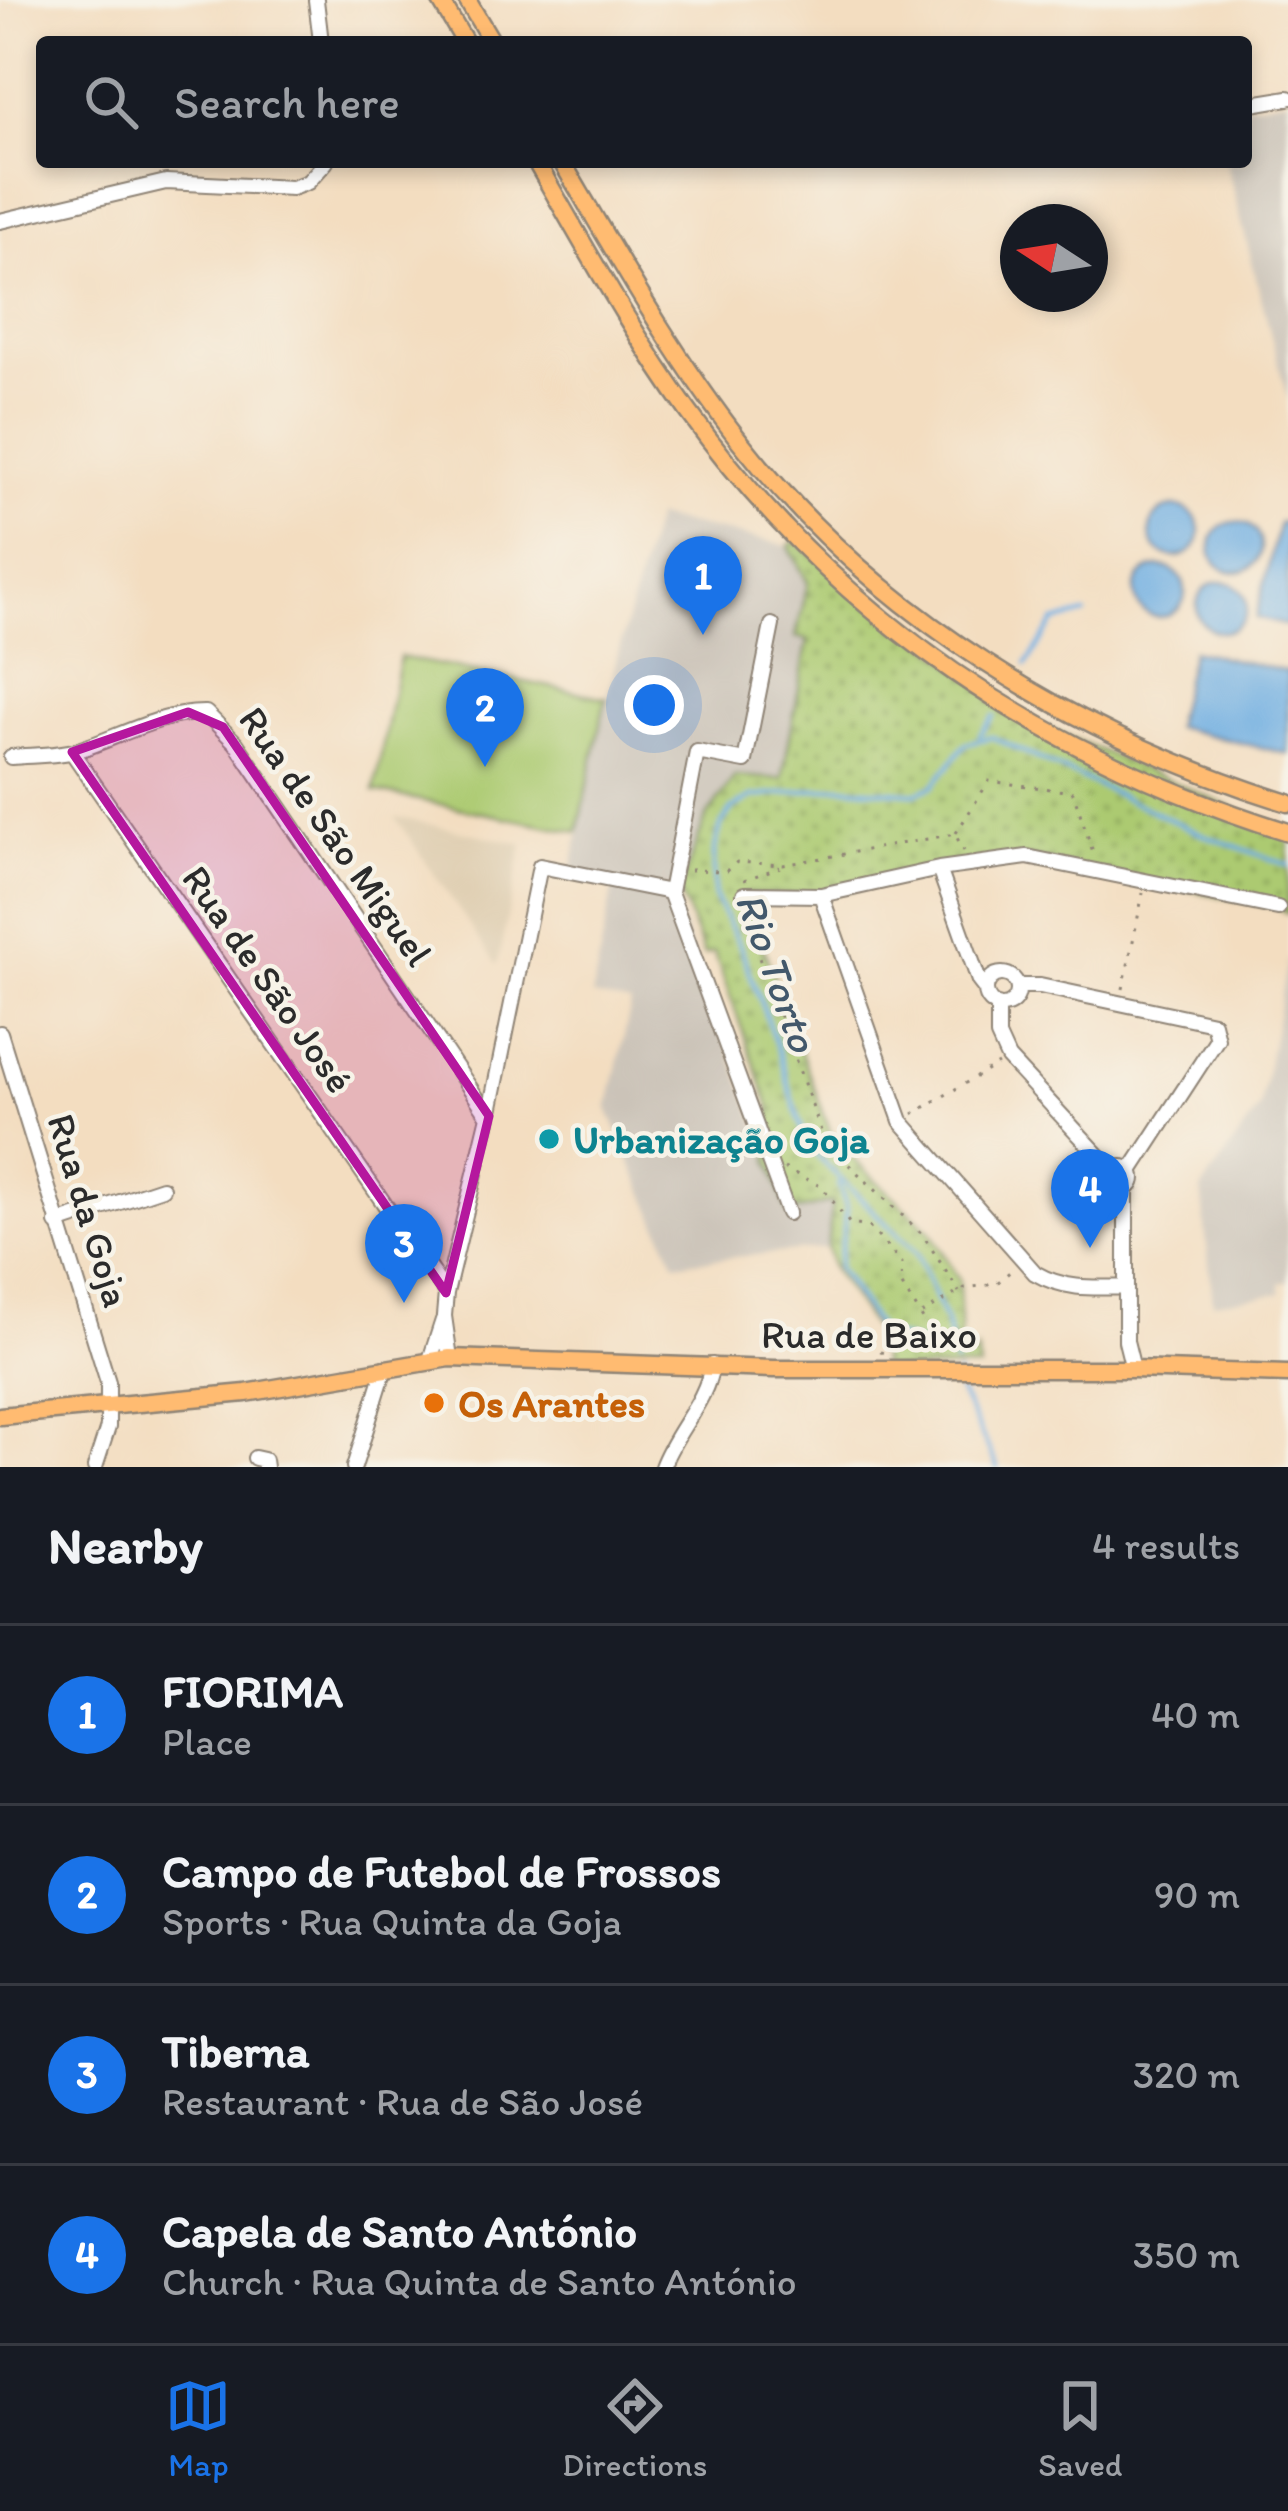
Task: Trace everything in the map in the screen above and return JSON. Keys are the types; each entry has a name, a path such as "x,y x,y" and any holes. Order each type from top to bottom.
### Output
{"main road":[{"path":"440,0 461,36"},
{"path":"467,0 488,36"},
{"path":"540,168 642,342 690,413 762,504 831,576 935,660 1020,716 1137,776 1288,832"},
{"path":"566,168 658,326 710,401 777,485 846,555 950,639 1041,698 1150,751 1288,802"},
{"name":"Rua de Baixo","path":"0,1416 246,1393 451,1358 774,1370 1288,1374"}],"street":[{"path":"316,0 320,36"},
{"path":"1252,104 1288,98"},
{"path":"0,221 166,182 292,188 308,182 321,168"},
{"path":"772,625 745,761 697,752 670,892 788,1213"},
{"name":"Rua de São Miguel","path":"72,752 188,712 206,712 223,727 489,1116"},
{"path":"11,757 72,752"},
{"name":"Rua de São José","path":"72,752 446,1293"},
{"path":"744,894 820,896 938,869 1027,857 1278,908"},
{"path":"430,1360 489,1116 540,866 670,892"},
{"path":"938,869 990,1000 998,1005 1012,1003 1018,986"},
{"path":"820,896 901,1121 1023,1259 1051,1282 1074,1288 1126,1288"},
{"path":"986,990 998,974 1012,977 1018,986"},
{"path":"1018,986 1040,986 1213,1023 1217,1029 1217,1039 1131,1171 1133,1181 1126,1188 1125,1370"},
{"path":"998,1005 998,1036 1008,1058 1113,1171 1113,1184 1126,1188"},
{"name":"Rua da Goja","path":"0,1033 108,1382 110,1407"},
{"path":"1113,1171 1122,1166 1131,1171"},
{"path":"58,1222 161,1188"},
{"path":"444,1316 451,1358"},
{"path":"662,1467 671,1442 709,1386 712,1365"},
{"path":"354,1467 374,1403 376,1370"},
{"path":"95,1467 110,1407"}],"path":[{"path":"744,894 744,880 783,866 955,834 989,781 1072,792 1100,872"},
{"path":"955,834 970,864"},
{"path":"698,871 723,871 737,862 783,866"},
{"path":"1120,1003 1145,881"},
{"path":"743,913 825,1142 923,1235 958,1292"},
{"path":"901,1121 1008,1058"},
{"path":"769,1160 822,1187 850,1224 869,1227 902,1263 902,1284 928,1327 926,1337 887,1330 879,1362"},
{"path":"920,1315 958,1292 996,1284 1023,1259"}],"highlighted area":[{"path":"188,712 223,727 489,1116 446,1293 72,752"}],"shaded area":[{"path":"1288,98 1288,401 1228,168 1252,168 1252,104"},
{"path":"655,517 789,546 808,583 797,636 808,639 782,779 688,870 679,891 671,892 789,1213 832,1201 827,1248 675,1263 608,1109 631,1004 592,996 614,882 571,872 606,698"},
{"path":"395,817 523,844 497,965"},
{"path":"1288,957 1288,1281 1280,1283 1281,1293 1213,1302 1201,1190 1260,1107"}],"green space":[{"path":"794,541 1020,716 1288,832 1288,914 1278,908 1027,857 821,895 744,894 833,1140 929,1230 959,1280 961,1357 973,1358 977,1351 979,1368 881,1370 879,1337 832,1268 827,1248 832,1202 788,1213 769,1160 770,1107 714,952 704,955 679,891 706,818 735,776 782,779 808,640 796,637 808,583 789,546"},
{"path":"400,657 606,698 578,832 374,791"}],"water":[{"path":"1175,507 1193,514 1200,532 1193,550 1175,557 1157,550 1150,532 1157,514"},
{"path":"1236,522 1254,529 1261,547 1254,565 1236,572 1218,565 1211,547 1218,529"},
{"path":"1279,522 1288,524 1288,626 1256,618"},
{"path":"1160,567 1178,574 1185,592 1178,610 1160,617 1142,610 1135,592 1142,574"},
{"path":"1222,582 1240,589 1247,607 1240,625 1222,632 1204,625 1197,607 1204,589"},
{"path":"1192,650 1288,672 1288,754 1174,727"}],"waterway":[{"path":"1027,664 1054,622 1085,614"},
{"path":"980,735 994,716"},
{"name":"Rio Torto","path":"955,1363 946,1323 916,1253 807,1146 741,948 714,896 714,852 721,825 732,809 752,797 838,787 915,793 933,786 966,743 992,737 1204,835 1288,865"},
{"name":"Rio Torto","path":"838,1183 847,1208 838,1268 882,1334 953,1352"},
{"name":"Rio Torto","path":"957,1374 959,1391 998,1467"}],"place":[{"name":"FIORIMA","path":"703,635"},
{"name":"Campo de Futebol de Frossos","path":"485,767"},
{"name":"Urbanização Goja","path":"549,1139"},
{"name":"Capela de Santo António","path":"1090,1248"},
{"name":"Tiberna","path":"404,1303"},
{"name":"Os Arantes","path":"434,1403"}]}
